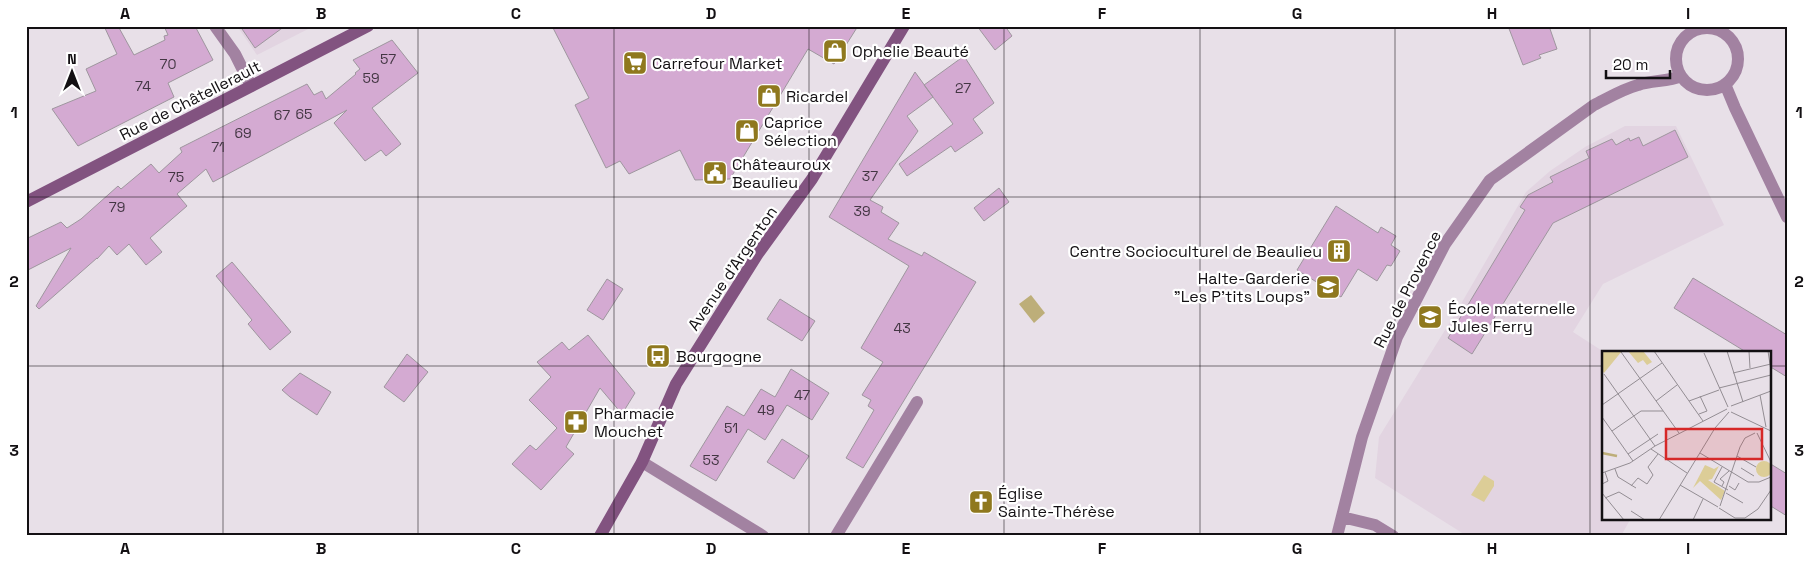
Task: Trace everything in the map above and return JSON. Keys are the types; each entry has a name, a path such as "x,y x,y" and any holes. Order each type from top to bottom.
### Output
{"main road":[{"name":"Rue de Châtellerault","path":"26,202 368,26"},
{"name":"Avenue d'Argenton","path":"600,536 642,462 676,384 757,255 812,179 904,26"}],"street":[{"path":"215,26 235,54 252,86"},
{"path":"1699,28 1731,32 1738,56 1737,67 1732,77 1716,89 1696,88 1688,83 1681,76 1677,67 1676,58 1682,41 1699,28"},
{"name":"Rue de Provence","path":"1337,536 1362,437 1397,338 1445,244 1490,180 1594,105 1638,85 1681,76"},
{"path":"1725,84 1787,217"},
{"path":"836,536 917,402"},
{"path":"642,462 763,536"},
{"path":"1342,517 1375,525 1393,536"}],"shaded area":[{"path":"237,26 314,26 257,55"},
{"path":"1625,126 1676,126 1724,225 1603,284 1573,332 1602,351 1602,520 1630,520 1621,536 1467,536 1375,478 1379,437 1458,309 1526,192 1550,171 1585,147"},
{"path":"1031,295 1045,313 1034,323 1019,304"},
{"path":"1484,475 1494,481 1494,486 1484,502 1471,495"}],"building":[{"path":"104,26 118,26 134,55 165,40 164,36 168,35 164,26 195,26 213,60 168,83 174,97 78,146 52,109 96,91 86,69 117,54"},
{"path":"240,26 285,26 255,48"},
{"path":"552,26 858,26 834,64 808,49 730,179 695,180 680,150 629,174 620,161 606,168 575,105 589,98"},
{"path":"977,26 1005,26 1012,36 995,50"},
{"path":"1508,26 1549,26 1557,49 1539,55 1541,58 1523,65"},
{"path":"392,40 418,73 372,108 401,144 386,156 381,150 365,161 334,123 347,110 213,182 206,169 177,194 187,206 150,238 162,252 146,265 129,244 117,255 109,246 97,259 39,309 36,306 71,248 26,271 26,239 61,222 67,228 81,219 118,186 121,189 151,164 159,173 182,152 180,148 307,84 314,95 322,91 326,99 360,69 353,60"},
{"path":"964,56 994,103 973,119 983,133 955,152 951,146 907,176 899,164 953,124 924,85"},
{"path":"915,72 933,97 907,116 918,131 870,200 883,207 881,212 899,223 888,239 922,256 924,252 976,282 863,468 846,458 874,410 868,406 871,400 862,395 883,362 861,348 909,266 829,217"},
{"path":"1675,130 1688,157 1553,223 1472,354 1448,338 1525,210 1520,207 1528,195 1553,182 1550,177 1589,158 1586,151 1612,139 1616,145 1629,138 1630,141 1639,137 1643,146"},
{"path":"999,188 1009,202 984,221 974,208"},
{"name":"Centre Socioculturel de Beaulieu","path":"1336,206 1378,233 1381,227 1396,236 1391,245 1400,251 1391,266 1387,265 1377,281 1358,269 1341,297 1297,270"},
{"path":"232,262 291,332 270,350 248,324 252,320 216,276"},
{"path":"1693,278 1787,335 1787,377 1770,367 1770,351 1744,351 1674,308"},
{"path":"607,279 623,289 603,320 587,310"},
{"path":"780,299 815,321 802,341 767,319"},
{"path":"588,335 635,393 622,414 600,388 566,447 574,454 541,490 512,464 530,445 536,450 557,428 529,400 551,377 537,362 562,342 569,350"},
{"path":"407,354 428,372 404,402 384,387"},
{"path":"791,369 829,393 812,420 787,405 765,440 748,429 716,481 690,466 727,406 744,416 761,389 775,397"},
{"path":"300,373 331,392 317,415 282,390"},
{"path":"782,439 809,456 794,479 767,462"},
{"path":"1770,464 1787,474 1787,516 1770,506"}],"place":[{"name":"Ophelie Beauté","path":"835,51"},
{"name":"Carrefour Market","path":"635,63"},
{"name":"Ricardel","path":"769,96"},
{"name":"Caprice Sélection","path":"747,131"},
{"name":"Châteauroux Beaulieu","path":"715,173"},
{"name":"Centre Socioculturel de Beaulieu","path":"1339,251"},
{"name":"Halte-Garderie \"Les P'tits Loups\"","path":"1328,287"},
{"name":"École maternelle Jules Ferry","path":"1430,317"},
{"name":"Bourgogne","path":"658,356"},
{"name":"Pharmacie Mouchet","path":"576,422"},
{"name":"Église Sainte-Thérèse","path":"981,502"}]}
